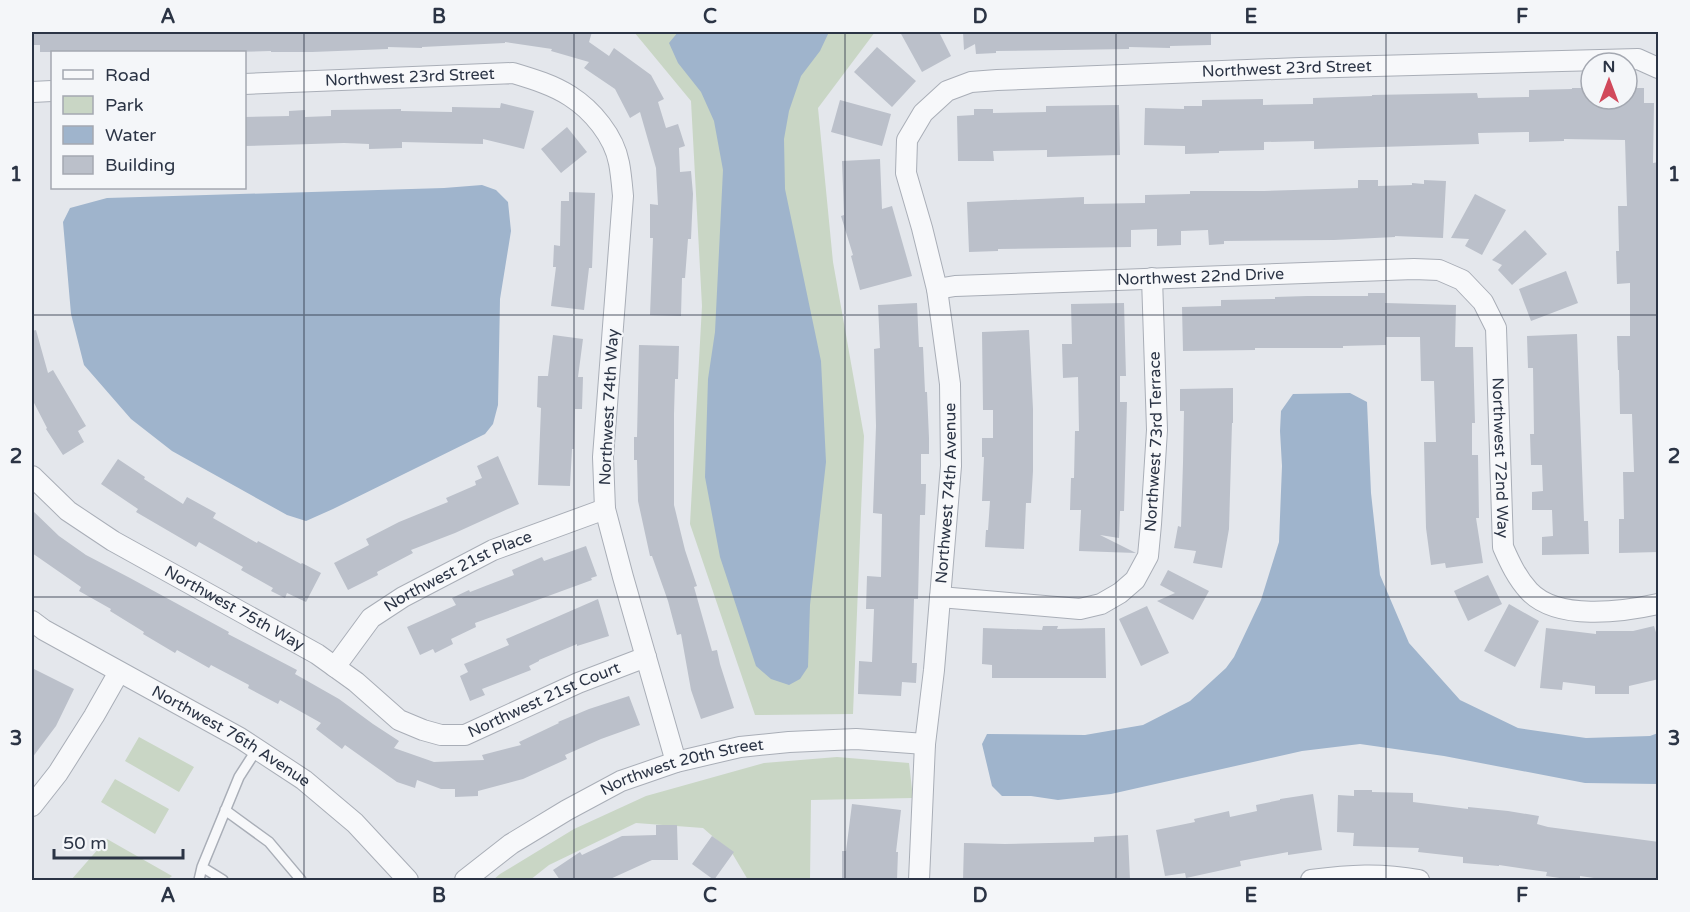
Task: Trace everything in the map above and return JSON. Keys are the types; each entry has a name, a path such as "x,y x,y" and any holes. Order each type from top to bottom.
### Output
{"street":[{"name":"Northwest 23rd Street","path":"923,112 947,91 971,82 997,80 1300,68 1638,59 1659,68"},
{"name":"Northwest 23rd Street","path":"246,84 513,73 544,83 570,96"},
{"path":"32,92 51,91"},
{"name":"Northwest 74th Way","path":"570,96 592,114 609,135 619,161 623,196 603,457 605,509 676,762"},
{"name":"Northwest 74th Avenue","path":"919,880 926,744 951,466 951,396 945,339 937,289 906,173 907,140 923,112"},
{"name":"Northwest 22nd Drive","path":"937,289 955,286 1414,269 1438,270 1462,280"},
{"name":"Northwest 73rd Terrace","path":"940,597 1080,609 1101,604 1120,593 1135,580 1148,556 1151,524 1156,430 1152,278"},
{"name":"Northwest 72nd Way","path":"1462,280 1483,302 1496,328 1503,547 1514,571 1530,592 1553,606 1581,612 1632,610 1659,604"},
{"name":"Northwest 75th Way","path":"32,476 68,511 113,541 317,654 356,682 399,720 441,735"},
{"name":"Northwest 21st Place","path":"335,667 371,618 403,597 493,550 605,509"},
{"name":"Northwest 76th Avenue","path":"32,621 44,630 240,738 304,780 355,824 408,880"},
{"name":"Northwest 21st Court","path":"441,735 465,735 578,683 646,657"},
{"path":"32,806 58,773 119,672"},
{"name":"Northwest 20th Street","path":"465,880 511,844 567,810 621,781 676,762 740,747 789,742 856,739 926,744"},
{"path":"1311,880 1354,875 1393,875 1419,880"}],"lane":[{"path":"199,880 202,867 239,777 257,749"},
{"path":"225,810 269,842 301,880"},
{"path":"202,867 223,880"}],"green space":[{"path":"634,32 875,32 818,108 833,262 864,436 853,714 755,715 690,524 702,306 691,101"},
{"path":"139,737 194,767 179,792 125,761"},
{"path":"837,757 909,763 913,798 811,800 810,880 748,880 732,853 703,828 636,823 549,865 530,880 493,880 574,829 646,796 764,763"},
{"path":"115,779 169,809 155,834 101,802"},
{"path":"107,839 172,876 167,880 71,880"}],"water":[{"path":"678,32 829,32 820,51 801,76 789,111 784,139 785,189 821,361 826,462 810,605 808,667 800,679 789,685 771,679 756,666 720,557 705,477 708,379 715,332 723,170 714,121 701,92 678,63 669,43"},
{"path":"482,185 496,190 508,202 511,231 500,299 498,405 493,424 485,434 333,509 306,521 287,515 172,451 131,419 84,365 71,314 63,222 70,208 107,198"},
{"path":"1350,393 1367,402 1371,493 1380,575 1409,643 1460,700 1518,728 1586,738 1650,736 1658,733 1658,784 1585,783 1444,756 1360,744 1302,751 1111,794 1058,800 1031,796 1002,796 992,786 982,744 987,734 1085,735 1143,725 1190,701 1226,668 1234,657 1261,600 1279,542 1282,466 1281,411 1293,394"}],"building":[{"path":"33,32 592,32 589,42 609,56 614,48 651,75 664,99 658,102 666,128 678,124 685,146 679,148 680,172 691,171 693,194 691,239 688,239 685,278 682,278 681,316 650,315 653,238 650,238 650,204 658,205 656,168 640,112 630,118 615,89 584,68 589,62 551,51 552,49 505,42 312,52 40,52 40,45 33,45"},
{"path":"900,32 939,32 951,56 922,72"},
{"path":"963,32 1211,32 1211,45 1170,46 1170,48 996,51 996,53 976,54 975,44 964,50"},
{"path":"877,47 916,81 892,107 854,72"},
{"path":"1579,88 1579,111 1639,111 1639,88 1644,88 1644,103 1654,103 1653,163 1659,162 1659,552 1619,553 1619,519 1624,519 1623,472 1634,472 1632,414 1620,414 1617,336 1630,336 1630,283 1617,284 1616,251 1619,251 1618,206 1627,206 1625,140 1564,139 1564,141 1529,142 1529,132 1478,133 1479,144 1314,149 1314,141 1264,142 1264,150 1185,154 1185,146 1144,145 1145,108 1184,109 1184,106 1202,106 1202,100 1263,99 1263,105 1313,104 1313,98 1477,93 1478,98 1529,97 1529,90"},
{"path":"840,100 891,114 882,146 831,132"},
{"path":"501,103 534,111 524,149 483,139 483,144 402,142 402,148 369,149 369,144 344,143 246,146 246,117 289,116 289,111 305,110 305,117 331,116 331,110 401,109 401,111 452,112 452,107 500,108"},
{"path":"1119,105 1120,155 1047,157 1047,150 993,151 994,161 958,161 957,116 974,115 974,109 993,109 993,113 1046,112 1046,106"},
{"path":"567,127 587,152 561,173 541,149"},
{"path":"880,159 882,209 892,206 912,276 860,290 851,256 853,255 841,216 844,215 842,161"},
{"path":"1358,180 1378,180 1378,186 1424,184 1424,180 1446,181 1443,238 1395,236 1334,240 1224,241 1224,244 1209,245 1208,230 1181,231 1181,245 1157,246 1157,229 1131,230 1131,247 998,249 998,251 969,252 967,202 1084,197 1084,204 1145,203 1145,195 1190,194 1190,191 1358,188"},
{"path":"569,192 595,193 592,268 589,268 584,310 551,306 556,267 553,267 554,245 560,246 561,201 569,201"},
{"path":"1475,194 1506,210 1482,255 1465,246 1469,239 1451,238"},
{"path":"1525,230 1547,254 1512,285 1498,270 1502,265 1492,260"},
{"path":"1566,271 1578,303 1531,321 1519,289"},
{"path":"1368,293 1385,293 1385,303 1456,305 1455,347 1473,347 1475,423 1472,423 1472,455 1478,455 1479,518 1476,518 1483,563 1446,568 1445,563 1431,565 1426,528 1424,442 1436,442 1434,381 1421,381 1420,337 1386,337 1386,345 1343,346 1343,348 1183,351 1182,307 1221,306 1221,300 1368,296"},
{"path":"917,303 919,347 923,347 925,392 927,392 929,454 921,454 921,484 926,484 925,515 920,515 918,599 914,599 912,663 917,663 916,683 902,682 901,696 858,694 859,661 872,662 874,609 866,609 867,576 881,577 882,514 873,513 876,426 874,349 880,348 878,305"},
{"path":"1124,303 1126,376 1120,376 1120,402 1127,402 1124,511 1120,511 1119,538 1100,535 1136,553 1079,551 1081,510 1070,510 1071,478 1074,478 1075,431 1079,431 1078,377 1063,378 1062,344 1072,344 1071,304"},
{"path":"36,330 48,373 53,370 86,426 78,431 84,442 63,455 46,429 32,399 32,331"},
{"path":"1029,330 1033,471 1031,503 1026,503 1024,549 985,547 990,501 982,501 984,457 982,457 982,438 993,438 993,410 983,410 982,332"},
{"path":"1577,334 1584,521 1588,521 1589,554 1542,555 1542,537 1553,536 1552,510 1532,510 1532,492 1543,491 1542,465 1531,465 1530,434 1534,434 1533,368 1528,368 1527,336"},
{"path":"553,335 583,339 578,377 583,377 582,409 575,409 570,486 538,485 541,408 537,407 538,376 548,376"},
{"path":"639,345 679,346 678,379 675,379 674,505 697,586 694,587 712,651 717,650 734,708 701,719 691,690 681,634 677,635 668,601 652,556 650,556 638,501 634,437 637,437"},
{"path":"1233,388 1229,529 1222,568 1193,563 1196,551 1174,548 1178,526 1181,527 1184,411 1180,411 1180,389"},
{"path":"498,456 519,504 411,550 413,553 377,572 378,575 348,590 334,563 369,545 366,539 399,522 448,502 446,498 476,485 475,481 482,478 477,466"},
{"path":"118,459 183,504 187,497 216,513 213,518 257,543 258,541 321,573 306,602 287,593 285,598 271,591 273,588 241,570 243,567 199,542 196,547 136,512 138,509 101,484"},
{"path":"32,510 59,536 86,555 297,670 295,674 339,699 399,741 394,748 434,762 484,760 482,755 521,745 519,742 558,722 629,696 640,725 565,755 567,759 523,779 478,791 478,796 455,797 455,789 441,789 417,780 415,788 397,782 345,745 342,749 316,729 321,723 280,700 278,704 248,688 249,685 211,665 209,668 177,650 175,653 143,634 144,632 110,611 111,609 79,591 81,587 32,553"},
{"path":"586,546 597,576 591,578 592,580 475,623 476,627 451,639 453,644 435,653 433,649 420,655 407,627 456,605 452,598 514,575 512,570 542,557 544,561"},
{"path":"1168,570 1209,591 1193,620 1157,601 1175,593 1160,585"},
{"path":"1488,575 1502,604 1468,621 1454,591"},
{"path":"598,599 609,636 577,646 577,644 539,660 529,666 531,670 482,689 485,695 470,701 460,676 468,672 464,664 509,645 506,639"},
{"path":"1509,604 1539,621 1515,667 1484,651"},
{"path":"1147,606 1169,653 1141,666 1119,619"},
{"path":"1043,626 1058,626 1057,629 1105,628 1106,678 992,678 992,665 982,664 983,628 1042,630"},
{"path":"1654,626 1659,642 1659,679 1629,686 1629,694 1595,694 1595,686 1563,682 1562,690 1540,688 1546,628 1596,634 1596,631 1633,631"},
{"path":"32,668 74,689 56,726 32,758"},
{"path":"1354,790 1413,793 1413,802 1539,816 1537,824 1548,827 1659,842 1659,880 1608,880 1580,876 1580,880 1573,880 1546,876 1547,872 1499,865 1463,863 1463,857 1418,852 1419,848 1353,846 1354,833 1337,832 1338,795 1354,796"},
{"path":"1313,794 1322,850 1288,855 1288,852 1240,861 1241,866 1186,878 1185,873 1165,876 1156,830 1195,822 1194,819 1229,811 1230,817 1257,811 1256,805"},
{"path":"852,804 901,810 896,852 898,852 897,880 842,880 842,851 846,851"},
{"path":"656,825 677,825 678,860 652,860 608,880 560,880 553,870 580,852 582,855 622,836 656,835"},
{"path":"1128,835 1130,880 963,880 964,843 1094,842 1094,837"},
{"path":"712,836 734,852 714,880 692,864"}]}
